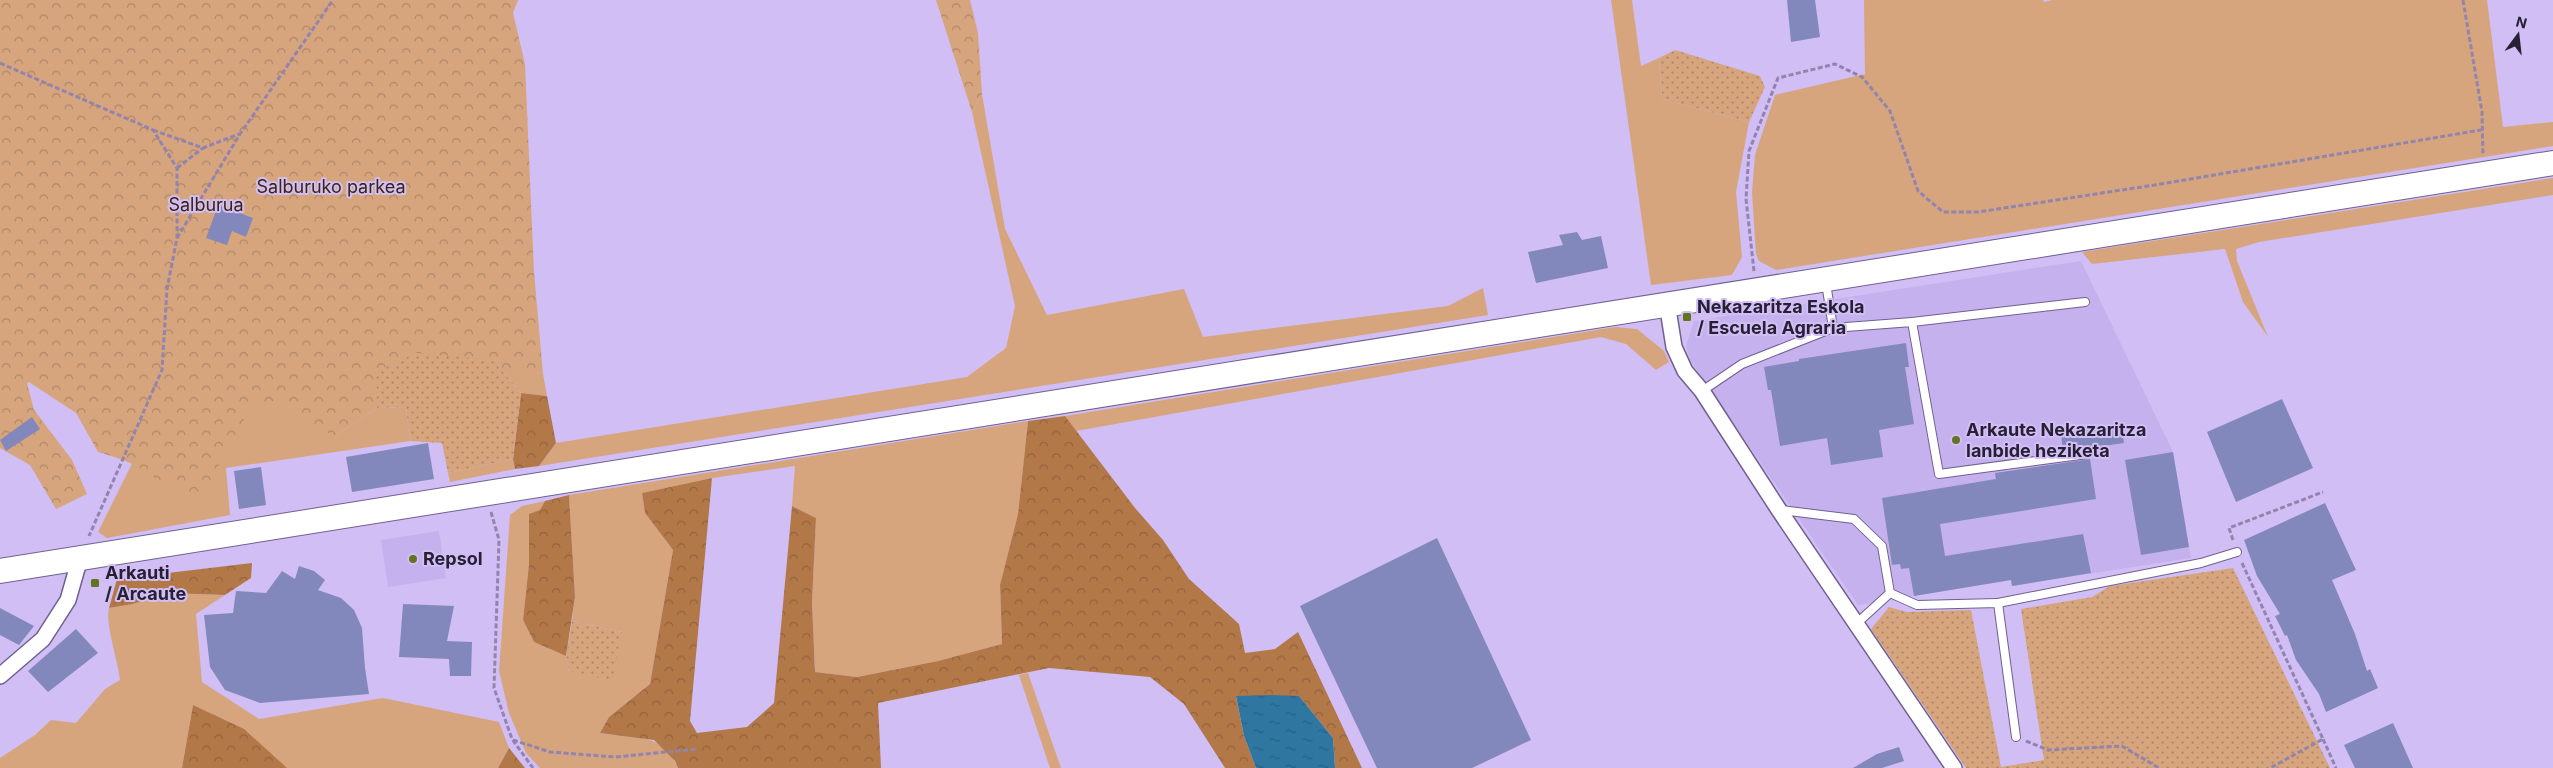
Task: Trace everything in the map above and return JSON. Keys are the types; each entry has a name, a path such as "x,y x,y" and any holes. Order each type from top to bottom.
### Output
{"main road":[{"path":"0,571 1666,303 2553,163"}],"street":[{"path":"1666,303 1674,347 1685,371 1702,391 1779,510 1954,768"},
{"path":"0,676 43,639 68,600 80,558"}],"lane":[{"path":"1825,278 1833,328"},
{"path":"1702,391 1742,364 1833,328 1912,322 2085,302"},
{"path":"1912,322 1939,474 2087,454"},
{"path":"1779,510 1854,519 1882,546 1890,593"},
{"path":"1890,593 1916,604 1998,603 2201,563 2237,552"},
{"path":"1856,624 1890,593"},
{"path":"1998,603 2016,737"}],"path":[{"path":"176,238 240,134 334,0"},
{"path":"2463,0 2482,112 2481,130 2485,174"},
{"path":"0,63 153,130 203,148"},
{"path":"1757,290 1746,199 1748,151 1778,78 1835,64 1862,76 1890,110 1918,191 1943,212 1978,212 2161,184 2481,130"},
{"path":"80,558 162,370 167,289 176,238 177,168 153,130"},
{"path":"177,168 203,148 240,134"},
{"path":"485,492 499,540 494,688 512,739 533,768"},
{"path":"2323,492 2230,528 2237,552 2336,768"},
{"path":"2016,737 2048,750 2122,746 2159,768"},
{"path":"512,739 550,752 614,757 698,749"},
{"path":"2270,768 2323,739"}],"shaded area":[{"name":"Arkaute Nekazaritza lanbide heziketa","path":"2081,261 2173,452 2191,558 2012,586 2011,580 1858,605 1690,360 1686,346 1694,321"},
{"name":"Repsol","path":"439,531 446,578 388,587 381,540"}],"green space":[{"name":"Salburua","path":"0,0 518,0 513,13 525,64 534,272 543,374 523,369 377,388 377,408 335,436 301,421 288,399 253,404 195,507 162,479 159,482 138,467 98,452 76,413 29,382 27,383 34,410 72,460 87,494 56,509 30,465 0,448"},
{"path":"936,0 970,0 978,33 982,94 972,112"},
{"path":"1611,0 1632,0 1641,66 1659,58 1662,99 1749,122 1736,192 1742,257 1732,275 1651,285"},
{"path":"1864,0 2043,0 2044,2 2052,0 2487,0 2503,127 2553,122 2553,146 1776,270 1759,261 1756,254 1752,193 1755,155 1775,95 1865,74"},
{"path":"1675,50 1760,76 1765,87 1749,122 1662,99 1659,58"},
{"path":"982,94 1005,229 1047,315 1184,289 1203,337 1448,306 1483,288 1488,315 539,466 556,443 967,377 1006,348 1015,306 972,112"},
{"path":"2553,178 2553,195 2259,242 2236,249 2237,261 2268,337 2243,302 2225,249 2092,264 2082,252"},
{"path":"1615,327 1637,329 1664,351 1669,362 1656,370 1626,344 1601,337 1076,431 1065,416"},
{"path":"190,347 268,364 335,436 377,408 406,407 410,441 226,468 230,515 107,538 98,532"},
{"path":"416,353 493,360 521,393 513,459 448,473 442,443 410,441 406,407 377,408 376,371"},
{"path":"493,360 543,374 547,396 521,393"},
{"path":"521,393 547,396 556,443 539,466 515,469 513,459"},
{"path":"1065,416 1135,508 1163,540 1189,579 1239,624 1245,653 1275,649 1298,632 1362,768 1335,768 1333,738 1299,696 1236,697 1244,736 1256,768 1225,768 1184,704 1150,677 1049,668 878,703 881,768 678,768 675,761 654,740 600,733 609,717 650,684 673,550 645,513 642,493 712,478 690,721 697,733 747,727 774,703 792,506 816,518 812,602 815,672 857,677 938,661 1002,644 1000,585 1018,514 1028,421"},
{"path":"1028,421 1018,514 1000,585 1002,644 938,661 857,677 815,672 812,602 816,518 792,506 795,466 712,478 642,493 645,513 673,550 650,684 609,717 600,733 645,738 654,742 663,747 678,768 540,768 526,753 509,713 499,671 510,515 522,506 545,501 540,510 529,515 529,564 523,620 534,642 566,656 569,671 622,632 572,621 575,597 569,495"},
{"path":"513,459 515,469 450,482 448,473"},
{"path":"569,495 575,597 566,656 534,642 523,620 529,564 529,514 540,510 545,501"},
{"path":"252,563 251,578 225,595 168,593 133,604 109,608 117,579"},
{"path":"2233,568 2330,768 1966,768 1871,629 1889,607 1907,612 1971,610 2001,767 2044,760 2021,609 2092,597 2110,586"},
{"path":"168,593 225,595 196,614 202,682 259,719 383,698 499,722 509,748 498,768 287,768 193,705 182,768 0,768 0,758 35,735 51,720 76,723 105,689 120,680 110,633 109,608 133,604"},
{"path":"572,621 622,632 612,681 569,671 566,656"},
{"path":"1028,673 1061,768 1050,768 1019,675"},
{"path":"193,705 244,729 287,768 182,768"},
{"path":"509,748 525,768 498,768"}],"water":[{"path":"1236,696 1299,696 1333,738 1335,768 1256,768 1244,736"}],"building":[{"path":"1787,0 1815,0 1820,37 1791,42"},
{"path":"218,205 253,218 246,237 232,231 227,245 206,238"},
{"path":"1577,232 1582,240 1601,236 1608,268 1536,283 1528,252 1563,245 1559,235"},
{"path":"1906,343 1909,367 1905,367 1914,424 1879,430 1883,457 1831,465 1827,438 1780,446 1771,390 1768,390 1764,367 1799,361 1799,359"},
{"path":"2282,399 2313,468 2236,502 2207,432"},
{"path":"32,417 40,429 6,451 0,440"},
{"path":"2121,425 2124,443 2063,452 2061,433"},
{"path":"428,443 434,479 352,492 346,457"},
{"path":"2173,452 2189,547 2141,555 2125,460"},
{"path":"2090,459 2096,499 1940,524 1945,556 2083,534 2091,573 2012,586 2011,580 1914,596 1909,568 1901,569 1900,564 1892,565 1882,498 1996,479 1995,473"},
{"path":"261,467 266,505 239,509 234,471"},
{"path":"2325,503 2356,570 2332,580 2355,634 2367,671 2370,669 2378,688 2326,712 2319,694 2296,660 2287,635 2285,636 2275,616 2280,614 2257,576 2244,540"},
{"path":"1437,538 1531,740 1472,768 1377,768 1300,606"},
{"path":"299,566 314,571 325,580 318,590 341,598 354,610 362,628 369,694 260,703 225,690 210,667 204,615 233,613 236,591 266,593 282,571 295,579"},
{"path":"403,604 454,606 447,641 472,642 471,676 450,676 449,659 399,657"},
{"path":"0,608 34,626 19,645 0,635"},
{"path":"76,629 98,653 48,692 28,671"},
{"path":"2393,723 2413,768 2355,768 2344,745"},
{"path":"1899,747 1904,761 1882,768 1853,768 1877,754"}],"place":[{"name":"Nekazaritza Eskola / Escuela Agraria","path":"1687,317"},
{"name":"Arkaute Nekazaritza lanbide heziketa","path":"1956,440"},
{"name":"Repsol","path":"413,559"},
{"name":"Arkauti / Arcaute","path":"95,583"}],"park label":[{"name":"Salburuko parkea","path":"331,187"}]}
